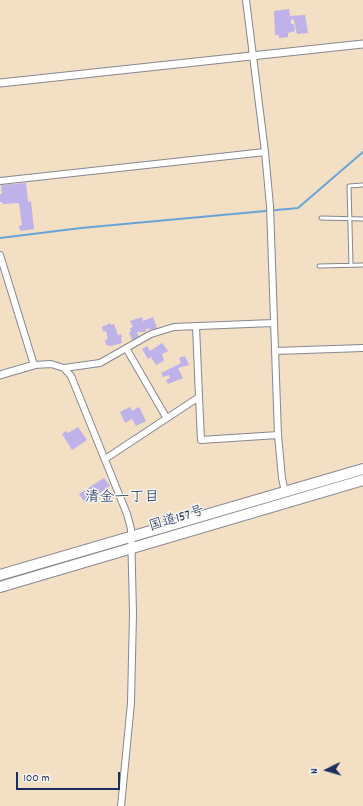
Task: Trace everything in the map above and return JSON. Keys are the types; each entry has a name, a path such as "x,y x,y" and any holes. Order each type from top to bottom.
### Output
{"highway":[{"name":"国道157号","path":"0,575 363,469"},
{"name":"国道157号","path":"0,587 363,480"}],"street":[{"path":"246,0 265,152 270,206 278,435 282,478 285,492"},
{"path":"0,83 363,44"},
{"path":"0,181 265,152"},
{"path":"0,255 34,365"},
{"path":"0,375 34,365 51,364 64,368 100,364 151,334 174,327 274,323"},
{"path":"196,326 201,440 278,435"},
{"path":"126,348 166,417"},
{"path":"275,351 363,348"},
{"path":"64,368 79,394 127,514 132,537 133,613 131,703 121,806"},
{"path":"105,459 199,396"}],"lane":[{"path":"351,265 349,186 363,185"},
{"path":"321,218 363,219"},
{"path":"319,266 363,265"}],"building":[{"path":"289,9 290,16 305,15 308,33 297,34 294,20 291,19 291,24 294,24 295,31 288,33 288,37 279,38 279,35 275,35 274,11"},
{"path":"26,183 28,202 31,201 34,229 20,231 19,226 22,225 19,203 3,204 0,202 0,194 2,194 1,185"},
{"path":"142,317 143,321 153,317 158,331 152,333 149,328 145,330 146,332 137,332 140,340 133,342 129,332 131,332 130,328 133,327 130,321"},
{"path":"110,323 111,325 114,324 118,335 121,334 122,343 111,346 106,345 105,340 108,339 106,331 103,332 102,327"},
{"path":"162,343 168,351 162,354 164,361 156,365 151,357 148,359 142,349 147,346 150,351"},
{"path":"185,356 189,365 178,368 183,378 168,384 166,380 170,378 169,375 163,377 161,373 181,363 179,358"},
{"path":"130,407 132,411 139,407 146,421 136,426 132,419 125,423 120,412"},
{"path":"78,427 87,440 72,450 62,434 66,431 68,433"},
{"path":"104,478 110,486 85,503 79,494"}],"waterway":[{"path":"0,238 81,228 298,208 363,152"}],"district":[{"name":"清金一丁目","path":"122,499"}]}
